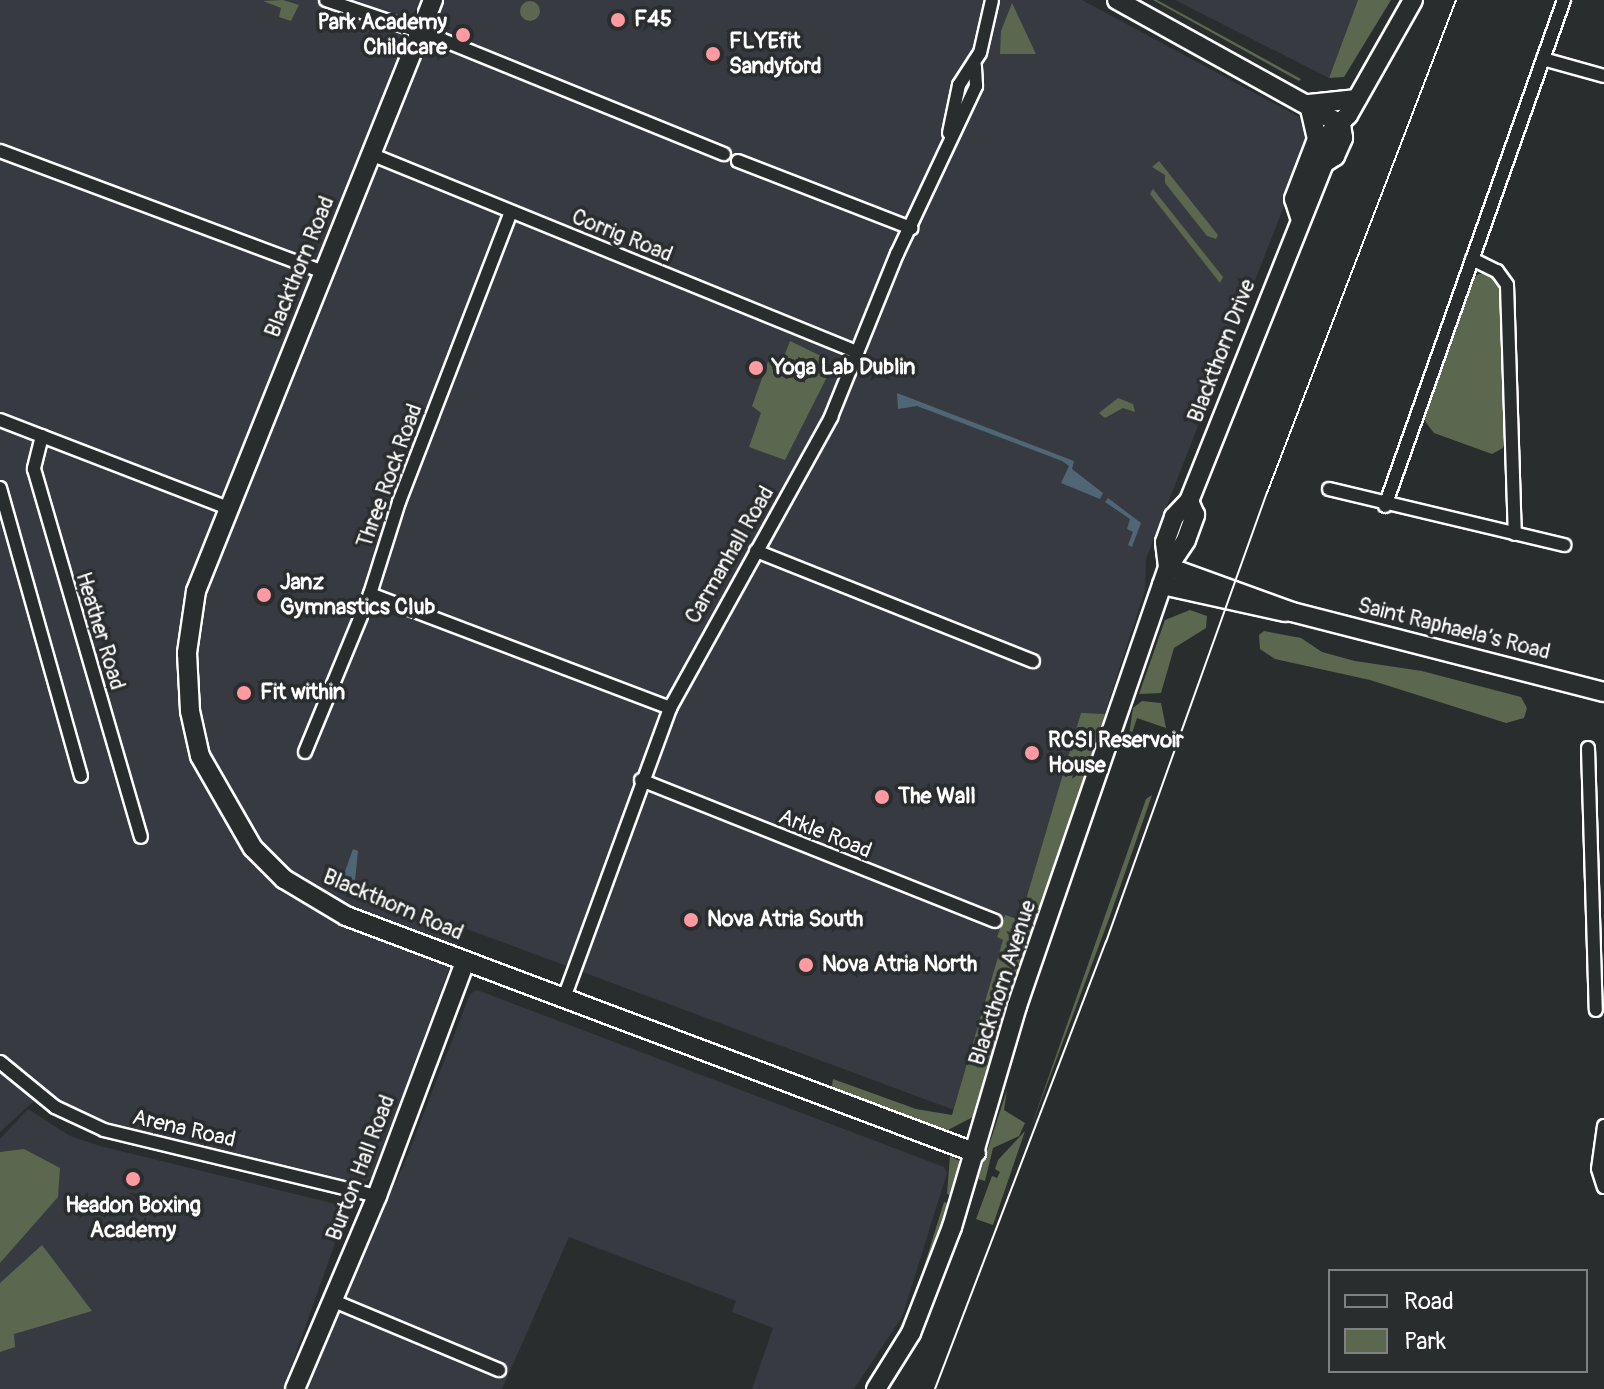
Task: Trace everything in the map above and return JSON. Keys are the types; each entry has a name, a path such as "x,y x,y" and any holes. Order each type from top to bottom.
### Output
{"street":[{"path":"326,0 420,33 724,154"},
{"name":"Blackthorn Road","path":"433,0 196,591 187,653 190,711 200,756 224,804 253,848 307,896 346,916 976,1153"},
{"path":"1117,0 1341,124"},
{"name":"Blackthorn Drive","path":"1165,576 1191,526 1195,515 1189,501 1324,163 1328,135 1341,124 1357,99 1413,0"},
{"path":"1385,506 1564,0"},
{"name":"Carmanhall Road","path":"564,998 641,780 670,708 831,417 948,140 978,79 975,66 994,3"},
{"path":"1543,59 1604,76"},
{"path":"1309,104 1357,99"},
{"name":"Blackthorn Drive","path":"1300,217 1294,199 1317,139 1309,104"},
{"path":"0,151 324,272"},
{"name":"Corrig Road","path":"373,155 857,352"},
{"path":"738,161 911,228"},
{"name":"Three Rock Road","path":"305,752 370,594 399,502 511,212"},
{"path":"1472,259 1497,271 1507,285 1515,534"},
{"path":"0,420 228,508"},
{"name":"Heather Road","path":"42,436 34,469 141,837"},
{"path":"0,488 81,776"},
{"path":"1329,489 1385,506 1564,545"},
{"path":"756,551 1033,661"},
{"name":"Saint Raphaela’s Road","path":"1165,576 1273,614 1292,612 1604,692"},
{"name":"Blackthorn Avenue","path":"876,1389 911,1333 976,1153 1017,1006 1165,576"},
{"path":"370,594 670,708"},
{"path":"1588,748 1599,928 1596,1010"},
{"name":"Arkle Road","path":"641,780 995,921"},
{"path":"1589,795 1604,795"},
{"name":"Burton Hall Road","path":"295,1389 377,1196 465,962"},
{"name":"Arena Road","path":"0,1062 55,1107 104,1130 377,1196"},
{"path":"1604,1126 1598,1169 1604,1187"},
{"path":"334,1301 499,1370"}],"shaded area":[{"path":"0,0 1082,0 1299,117 1308,145 1146,559 1145,590 973,1117 464,928 372,1178 362,1183 110,1128 44,1092 0,1132"},
{"path":"1175,0 1358,0 1329,78"},
{"path":"477,990 944,1167 947,1173 902,1317 854,1389 752,1389 773,1328 732,1312 736,1301 569,1237 502,1389 302,1389 342,1290 403,1167 470,994"},
{"path":"28,1109 70,1136 100,1146 348,1207 283,1389 0,1389 0,1139"}],"green space":[{"path":"283,0 299,5 291,21 279,17 281,8 263,1"},
{"path":"1153,0 1157,0 1301,79 1299,81"},
{"path":"1358,0 1391,0 1344,77 1329,78"},
{"path":"530,1 537,4 540,11 537,18 530,21 523,18 520,11 523,4"},
{"path":"1012,3 1036,54 1000,54 1001,31"},
{"path":"1159,161 1218,235 1216,239 1207,236 1165,183 1165,175 1152,167"},
{"path":"1153,189 1223,277 1220,283 1150,194"},
{"path":"1478,274 1493,274 1502,287 1507,437 1503,448 1492,454 1434,433 1424,420 1467,287"},
{"path":"790,341 821,356 830,371 785,460 749,447 761,413 752,406 769,359 781,364"},
{"path":"1118,398 1133,404 1135,412 1123,408 1105,418 1099,413"},
{"path":"1190,610 1207,616 1206,628 1174,648 1161,693 1139,694 1165,620"},
{"path":"1264,631 1301,638 1322,652 1355,661 1422,671 1521,697 1527,708 1524,718 1506,723 1370,680 1275,659 1260,649 1259,635"},
{"path":"1142,701 1161,703 1166,728 1137,718 1127,748 1133,708"},
{"path":"1081,713 1105,714 973,1117 946,1131 831,1092 833,1079 916,1109 952,1115 1003,940 997,937 1005,915 1020,920"},
{"path":"1152,795 1110,916 1030,1130 1146,799"},
{"path":"1007,1090 1004,1110 1025,1123 1019,1136 993,1148 985,1181 978,1179"},
{"path":"1025,1131 993,1225 976,1219 992,1176 997,1178 1000,1172 995,1169 998,1160"},
{"path":"24,1149 60,1168 58,1197 0,1263 0,1152"},
{"path":"950,1156 963,1163 956,1197 947,1194"},
{"path":"944,1202 954,1205 951,1215 943,1225 911,1318 890,1350 918,1286"},
{"path":"42,1245 92,1311 14,1334 15,1347 0,1352 0,1283"}],"water":[{"path":"897,393 1074,461 1072,469 1103,493 1100,499 1061,483 1069,466 1062,461 917,406 898,409"},
{"path":"1108,498 1141,523 1132,547 1128,545 1133,532 1127,529 1130,519 1105,502"},
{"path":"353,849 358,851 355,881 343,877"}],"tram line":[{"path":"935,1389 1106,942 1267,493 1456,0"}],"place":[{"name":"F45","path":"618,20"},
{"name":"Park Academy Childcare","path":"463,35"},
{"name":"FLYEfit Sandyford","path":"713,54"},
{"name":"Yoga Lab Dublin","path":"756,368"},
{"name":"Janz Gymnastics Club","path":"264,595"},
{"name":"Fit within","path":"244,693"},
{"name":"RCSI Reservoir House","path":"1032,753"},
{"name":"The Wall","path":"882,797"},
{"name":"Nova Atria South","path":"691,920"},
{"name":"Nova Atria North","path":"806,965"},
{"name":"Headon Boxing Academy","path":"133,1179"}]}
